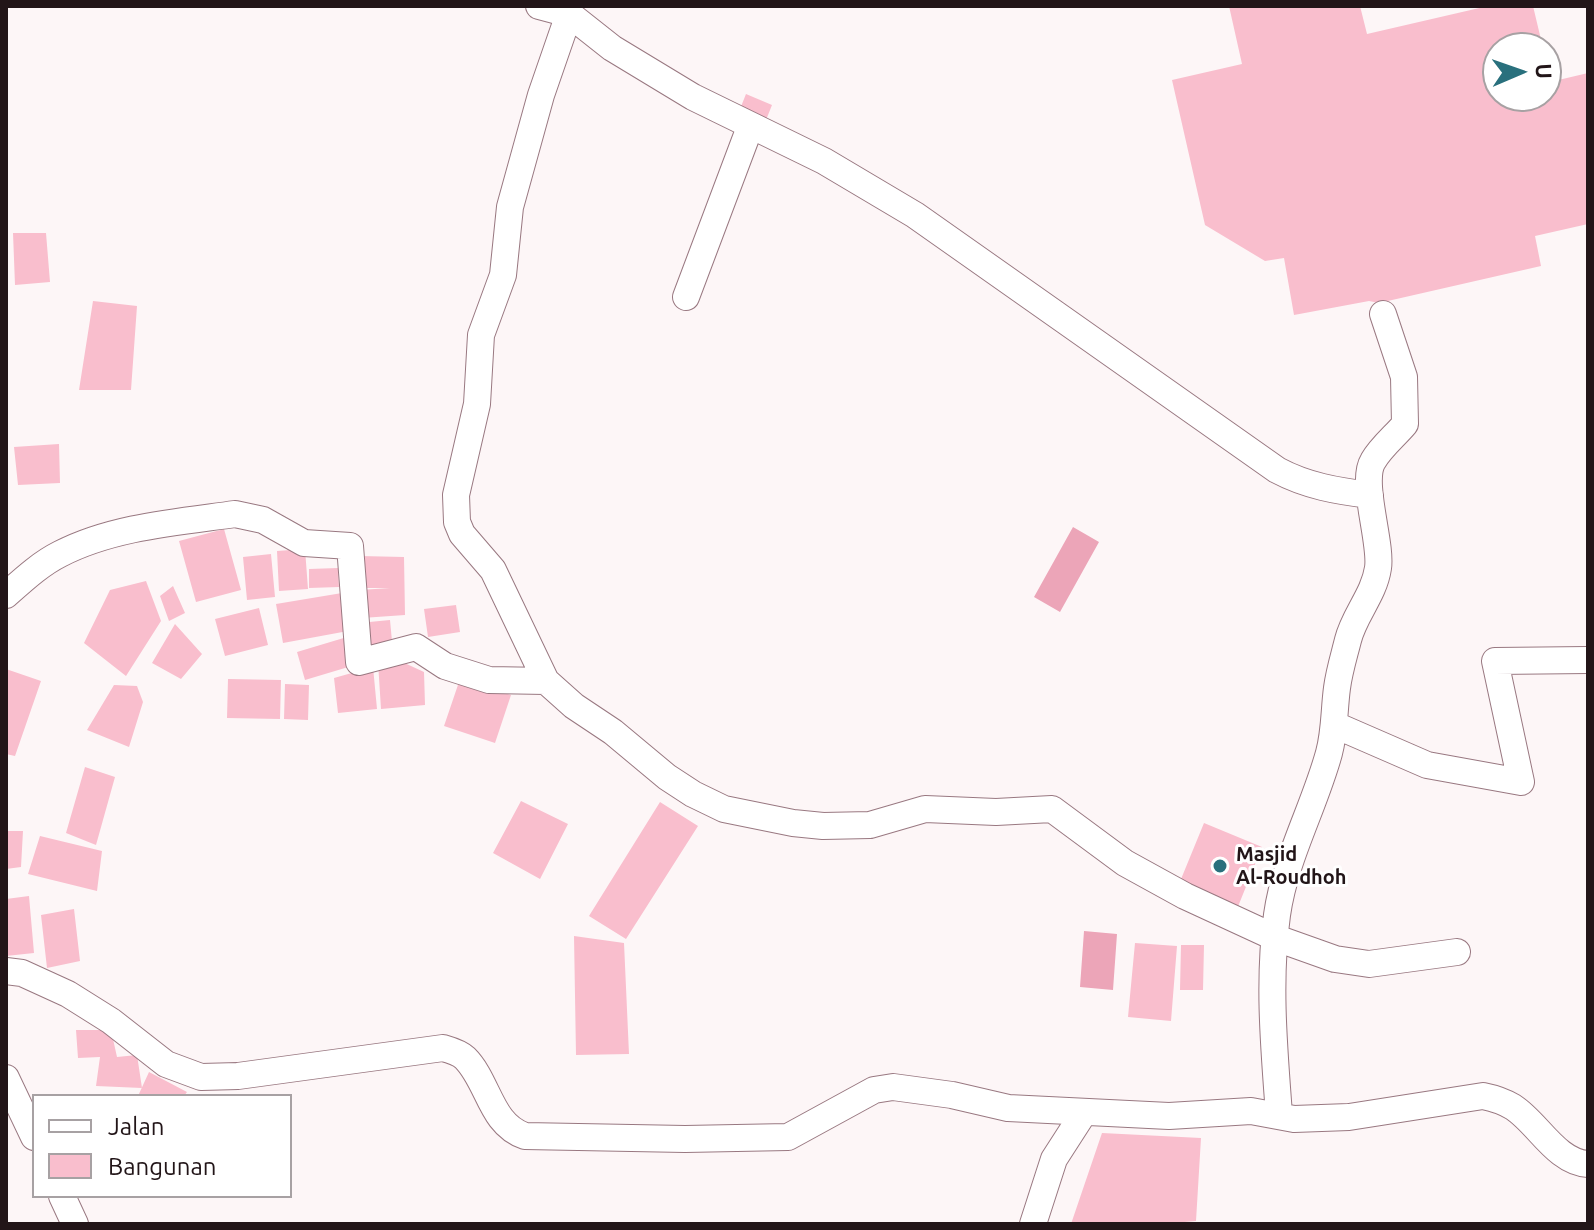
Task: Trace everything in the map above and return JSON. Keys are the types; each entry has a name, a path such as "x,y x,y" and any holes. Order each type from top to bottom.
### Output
{"street":[{"path":"539,6 569,14 612,48 693,97 824,161 915,215 1277,470 1295,480 1324,489 1370,495"},
{"path":"569,14 541,95 510,207 503,275 481,335 477,404 456,495 457,522 462,534 497,577 546,681 667,777 724,809 823,826 870,825 937,808 996,812 1052,809 1107,851 1146,875 1276,938 1335,959 1369,964 1457,952"},
{"path":"686,297 750,127"},
{"path":"1279,1114 1273,1036 1276,938 1283,887 1320,782 1335,725 1337,687 1350,632 1370,594 1379,567 1370,495 1371,463 1405,424 1404,377 1383,314"},
{"path":"6,595 59,554 97,538 235,514 263,520 304,543 350,546 359,662 416,647 445,666 489,680 546,681"},
{"path":"1335,725 1427,765 1521,782 1495,661 1588,660"},
{"path":"6,971 22,973 68,994 111,1021 166,1064 201,1077 238,1076 443,1048 464,1056 511,1131 525,1136 788,1137 874,1090 893,1087 952,1095 1008,1108 1083,1114 1169,1116 1251,1111 1294,1119 1349,1117 1483,1096 1500,1100 1514,1108 1560,1152 1579,1163 1588,1164"},
{"path":"6,1078 32,1133"},
{"path":"1033,1224 1054,1159 1083,1114"},
{"path":"63,1198 75,1224"}],"shaded area":[{"path":"1073,527 1099,542 1060,612 1034,597"},
{"path":"1084,931 1117,934 1113,990 1080,987"}],"building":[{"path":"1229,6 1360,6 1367,34 1488,6 1533,6 1539,32 1482,32 1482,112 1562,112 1562,79 1588,73 1588,224 1535,236 1541,266 1379,303 1369,301 1294,315 1284,258 1265,261 1205,225 1172,80 1242,64"},
{"path":"746,94 772,105 764,125 738,114"},
{"path":"13,233 46,233 50,282 15,285"},
{"path":"93,301 137,306 131,390 79,390"},
{"path":"59,444 60,483 18,485 14,447"},
{"path":"224,529 241,590 196,602 179,541"},
{"path":"305,549 308,589 279,591 277,551"},
{"path":"271,554 275,597 247,600 243,557"},
{"path":"360,556 404,557 405,615 362,618 360,590 390,588 360,588"},
{"path":"338,568 339,587 309,588 309,569"},
{"path":"146,581 161,621 126,676 84,643 110,590"},
{"path":"173,586 185,613 169,621 160,596"},
{"path":"342,593 348,631 283,643 276,604"},
{"path":"456,605 460,632 428,637 424,609"},
{"path":"259,608 268,645 225,656 215,619"},
{"path":"390,620 393,652 363,655 359,623"},
{"path":"175,624 202,654 181,679 152,663"},
{"path":"347,637 355,665 305,680 297,652"},
{"path":"398,660 424,672 425,705 381,709 378,662"},
{"path":"373,667 377,709 338,713 334,678"},
{"path":"6,669 41,681 15,756 6,754"},
{"path":"228,679 281,680 280,719 227,718"},
{"path":"460,679 511,695 495,743 444,726"},
{"path":"285,684 309,685 308,720 284,719"},
{"path":"114,685 137,686 143,702 129,747 87,730"},
{"path":"85,767 115,777 96,845 66,833"},
{"path":"521,801 568,824 540,879 493,853"},
{"path":"660,802 698,826 626,939 589,916"},
{"name":"Masjid Al-Roudhoh","path":"1204,823 1262,847 1237,909 1179,884"},
{"path":"6,831 23,831 21,867 6,869"},
{"path":"40,836 102,851 97,891 28,874"},
{"path":"29,896 34,953 6,956 6,899"},
{"path":"74,909 80,961 47,968 41,915"},
{"path":"574,936 624,943 629,1054 576,1055"},
{"path":"1135,943 1177,946 1171,1021 1128,1017"},
{"path":"1181,945 1204,945 1203,990 1180,990"},
{"path":"76,1030 111,1030 117,1057 137,1055 142,1088 96,1086 100,1057 78,1058"},
{"path":"149,1072 187,1092 186,1094 139,1094"},
{"path":"1102,1133 1201,1138 1196,1221 1071,1224"}],"place":[{"name":"Masjid Al-Roudhoh","path":"1220,866"}]}
